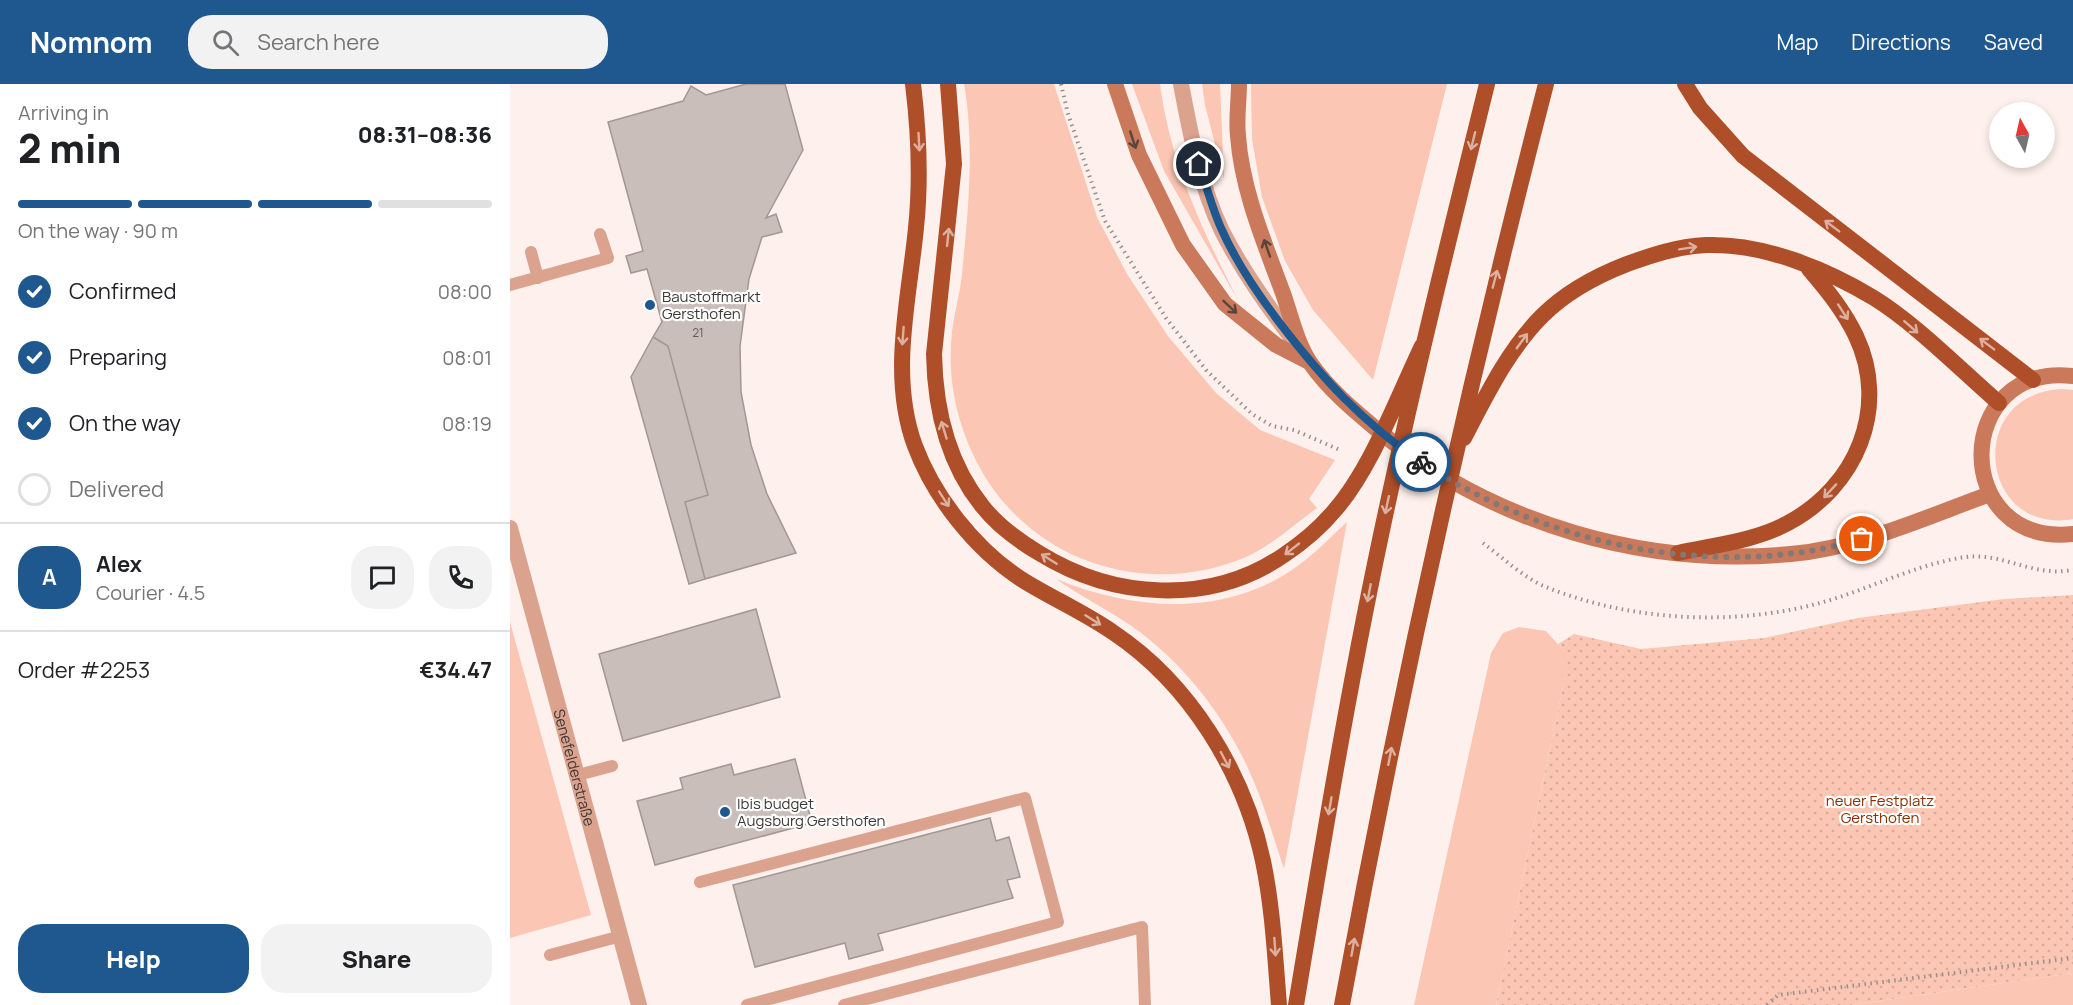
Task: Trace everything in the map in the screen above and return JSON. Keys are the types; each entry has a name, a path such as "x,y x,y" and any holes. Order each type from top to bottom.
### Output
{"highway":[{"path":"914,84 919,179 902,354 907,417 916,447 933,482 956,517 993,557 1019,578 1115,634 1143,656 1172,685 1218,747 1236,780 1262,858 1274,934 1279,1005"},
{"path":"948,84 954,164 947,249 936,323 935,379 944,430 967,484 984,508 1025,544 1058,565 1093,580 1154,591 1222,584 1283,556 1336,510 1363,468 1422,346"},
{"path":"1296,1005 1350,691 1380,536 1422,346 1487,84"},
{"path":"1342,1005 1394,735 1453,460 1546,84"},
{"path":"1685,84 1700,108 1743,156 2033,380"},
{"path":"1453,460 1490,389 1524,338 1543,316 1573,291 1617,268 1663,252 1706,245 1755,250 1806,266 1843,281 1875,299 1999,403"},
{"path":"1678,553 1756,536 1786,524 1828,495 1860,449 1866,431 1869,409 1865,362 1847,318 1831,294 1806,266"}],"main road":[{"path":"1115,84 1138,155 1183,245 1226,304 1276,345 1309,362 1355,412 1401,448 1436,471 1492,502 1569,532 1678,553 1755,557 1794,554 1840,545 1884,532 1990,494"},
{"path":"1239,84 1238,136 1247,191 1309,362"},
{"path":"2073,376 2047,376 2020,386 1999,403 1991,414 1981,440 1981,468 1990,494 2003,511 2019,524 2045,534 2073,534"}],"street":[{"path":"1181,84 1195,149 1221,229 1255,290 1309,362"},
{"name":"Senefelderstraße","path":"510,528 639,1005"}],"lane":[{"path":"510,285 608,258 600,234"},
{"path":"531,252 538,278"},
{"path":"578,775 612,766"},
{"path":"700,882 1025,798 1058,922 747,1005"},
{"path":"844,1005 1142,927 1145,1005"},
{"path":"550,955 621,936"}],"path":[{"path":"1061,84 1068,114 1106,221 1166,318 1206,370 1252,414 1272,426 1294,430 1340,450"},
{"path":"1483,543 1544,586 1603,606 1678,617 1748,615 1826,601 1922,566 1968,557 1991,557 2051,572 2073,570"},
{"path":"1767,1005 1778,995 2073,958"}],"green space":[{"path":"964,84 1054,84 1097,217 1127,274 1168,336 1216,393 1260,430 1335,460 1309,499 1317,508 1265,547 1227,564 1189,573 1149,574 1110,568 1061,549 1034,531 1009,509 989,483 963,430 953,392 951,372 952,332 962,274 969,179 969,131"},
{"path":"1132,84 1160,84 1180,169 1201,223 1239,302 1164,171"},
{"path":"1202,84 1220,84 1224,179 1205,105"},
{"path":"1251,84 1447,84 1373,380 1313,310 1285,261 1262,197 1252,139"},
{"path":"2061,389 2073,390 2073,519 2042,519 2019,507 2003,487 1996,463 1997,437 2009,414 2030,397"},
{"path":"1347,522 1284,869 1262,803 1244,759 1203,695 1187,675 1150,640 1121,619 1056,579 1111,597 1140,602 1197,603 1225,599 1252,590 1289,572 1315,552"},
{"name":"neuer Festplatz Gersthofen","path":"2073,595 2073,973 1851,1005 1496,1005 1565,677 1565,652 1558,644 1574,634 1641,649 1764,638 1858,618 2004,599"},
{"path":"510,622 591,915 510,938"},
{"path":"1519,627 1546,631 1565,652 1565,677 1496,1005 1414,1005 1491,653 1503,633"},
{"path":"2073,973 2073,1005 1851,1005"}],"building":[{"path":"746,84 785,84 803,150 766,218 776,214 782,232 762,237 749,279 740,346 741,392 751,445 767,494 796,553 705,579 685,502 708,495 668,346 653,337 662,322 647,269 631,273 626,256 643,251 608,122 683,101 691,86 706,95"},
{"path":"653,337 668,346 708,495 685,502 705,579 689,584 631,377"},
{"path":"756,609 780,697 623,741 599,654"},
{"name":"Ibis budget Augsburg Gersthofen","path":"795,759 812,823 655,865 637,801 683,789 680,778 731,764 734,775"},
{"path":"990,818 996,841 1009,837 1020,877 1007,880 1013,898 878,934 883,950 849,959 845,943 755,967 733,885"}],"way so far":[{"path":"1421,462 1492,502 1528,518 1569,532 1617,543 1678,553 1755,557 1794,554 1862,539"}],"place":[{"name":"Baustoffmarkt Gersthofen","path":"650,305"},
{"name":"Ibis budget Augsburg Gersthofen","path":"725,812"}],"route":[{"path":"1199,164 1221,229 1255,290 1333,390 1355,412 1421,462"}]}
